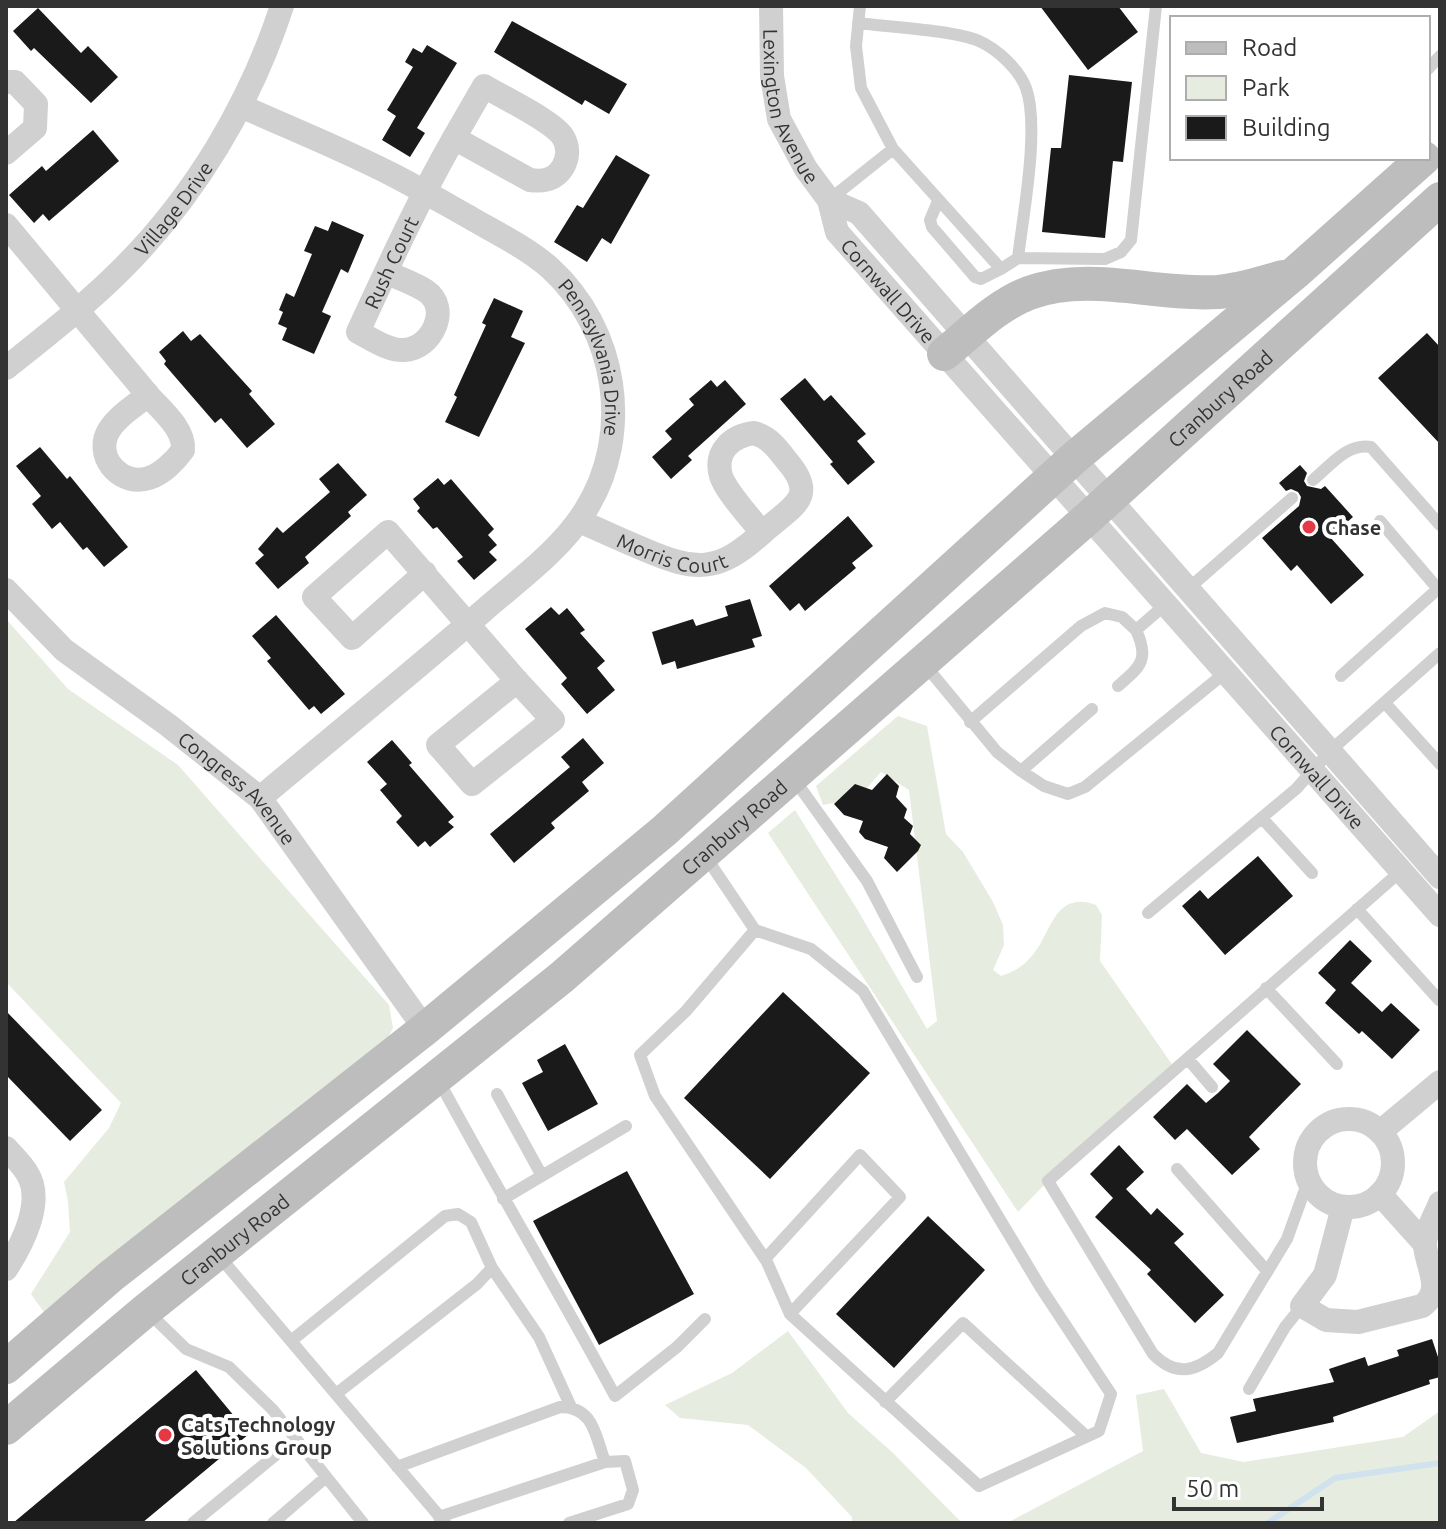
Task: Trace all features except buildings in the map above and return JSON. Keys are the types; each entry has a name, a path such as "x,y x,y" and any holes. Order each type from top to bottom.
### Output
{"main road":[{"path":"6,1367 111,1276 425,1029 664,831 1064,467 1295,273 1414,162"},
{"name":"Cranbury Road","path":"6,1428 146,1310 562,977 1425,223 1440,199"},
{"path":"956,344 1000,309 1028,294 1068,285 1109,284 1216,292 1241,289 1295,273"}],"street":[{"name":"Village Drive","path":"6,368 122,270 168,218 209,161 241,106 272,37 282,6"},
{"name":"Lexington Avenue","path":"771,6 772,76 779,119 806,169 829,200"},
{"path":"6,82 15,82 36,104 35,128 6,153"},
{"name":"Rush Court","path":"386,272 428,292 435,304 436,325 424,343 404,350 392,348 358,332 423,192 454,138 484,86 553,128 563,138 567,149 566,161 561,172 551,179 530,180 454,138"},
{"name":"Pennsylvania Drive","path":"241,106 395,176 534,255 570,290 597,333 612,391 612,432 604,471 579,521 531,569 469,623 260,798"},
{"name":"Cornwall Drive","path":"829,200 859,213 956,344 1099,507 1166,604 1440,915"},
{"path":"6,225 148,395"},
{"name":"Cornwall Drive","path":"1099,507 1189,588 1440,877"},
{"name":"Morris Court","path":"579,521 663,558 694,566 725,560 745,549 762,533"},
{"path":"425,573 352,638 314,597 388,532 425,573 469,623 517,681 553,720 472,784 438,745 517,681"},
{"name":"Congress Avenue","path":"6,590 64,650 168,725 260,798 425,1029"},
{"path":"1380,1132 1440,1082"},
{"path":"1352,1119 1367,1123 1380,1132 1393,1156 1388,1183 1380,1194 1356,1207 1343,1207 1328,1203 1316,1194 1304,1166 1312,1137 1337,1120 1352,1119"},
{"path":"6,1148 28,1173 32,1184 33,1213 21,1247 6,1269"},
{"path":"1343,1207 1325,1275 1302,1306 1326,1320 1358,1322 1422,1306 1431,1299 1435,1287 1424,1243 1380,1194"},
{"path":"1424,1243 1440,1203"}],"lane":[{"path":"860,6 856,46 861,88 893,149 1001,269"},
{"path":"938,201 930,220 932,227 975,277 981,279 1018,258 1105,259 1121,252 1131,240 1156,6"},
{"path":"858,23 978,40 1002,57 1020,79 1025,87 1032,129 1018,258"},
{"path":"829,200 893,149"},
{"path":"1313,480 1350,449 1360,445 1371,447 1440,525"},
{"path":"1189,588 1292,498"},
{"path":"1341,676 1439,588 1380,521"},
{"path":"1136,630 1166,604"},
{"path":"970,722 1081,626 1105,613 1122,617 1136,630 1144,647 1143,657 1135,671 1118,686"},
{"path":"1148,913 1296,789 1331,750 1440,653"},
{"path":"923,662 997,752 1044,786 1068,794 1085,787 1226,672"},
{"path":"1385,703 1440,764"},
{"path":"1021,771 1092,709"},
{"path":"792,777 867,881 917,977"},
{"path":"1262,818 1312,873"},
{"path":"704,854 755,930 811,949 863,991 1041,1288 1111,1394 1099,1431 979,1486 790,1314 765,1259 655,1096 640,1055 686,1011 755,930"},
{"path":"1308,1181 1287,1239 1218,1353 1201,1367 1186,1370 1165,1366 1153,1354 1048,1181 1401,871"},
{"path":"1357,909 1439,1000"},
{"path":"1266,988 1337,1064"},
{"path":"1188,1059 1212,1087"},
{"path":"438,1078 615,1396 677,1347 705,1319"},
{"path":"497,1094 542,1176"},
{"path":"503,1199 626,1126"},
{"path":"765,1259 860,1155 900,1197 790,1314"},
{"path":"1177,1169 1267,1271"},
{"path":"291,1341 445,1216 458,1214 471,1222 492,1268 539,1337 571,1407"},
{"path":"217,1253 442,1520 605,1462 625,1461 633,1490 628,1504 569,1523"},
{"path":"336,1394 477,1284 492,1268"},
{"path":"1249,1389 1285,1327 1302,1306"},
{"path":"146,1310 186,1349 229,1367 273,1410 363,1523"},
{"path":"885,1402 963,1323 1086,1436"},
{"path":"397,1467 560,1407 576,1407 588,1417 605,1462"},
{"path":"193,1523 295,1439"},
{"path":"273,1523 325,1478"}],"green space":[{"path":"6,619 68,689 178,765 389,1005 393,1028 381,1050 46,1315 31,1294 70,1232 64,1182 109,1128 121,1103 6,982"},
{"path":"898,716 927,726 946,834 963,852 1003,925 1004,945 993,970 1001,976 1023,965 1037,950 1062,909 1081,902 1096,905 1102,915 1100,961 1176,1070 1048,1181 1018,1212 768,833 795,810 927,1029 937,1021 909,790 881,772 858,798 823,805 816,786"},
{"path":"788,1331 848,1413 892,1452 962,1523 852,1523 852,1517 806,1468 748,1425 680,1418 665,1405 732,1373"},
{"path":"1164,1389 1201,1453 1244,1462 1403,1437 1440,1411 1440,1523 1007,1523 1143,1451 1136,1395"}],"waterway":[{"path":"1268,1523 1335,1478 1440,1463"}],"place":[{"name":"Chase","path":"1309,527"},
{"name":"Cats Technology Solutions Group","path":"165,1435"}]}
